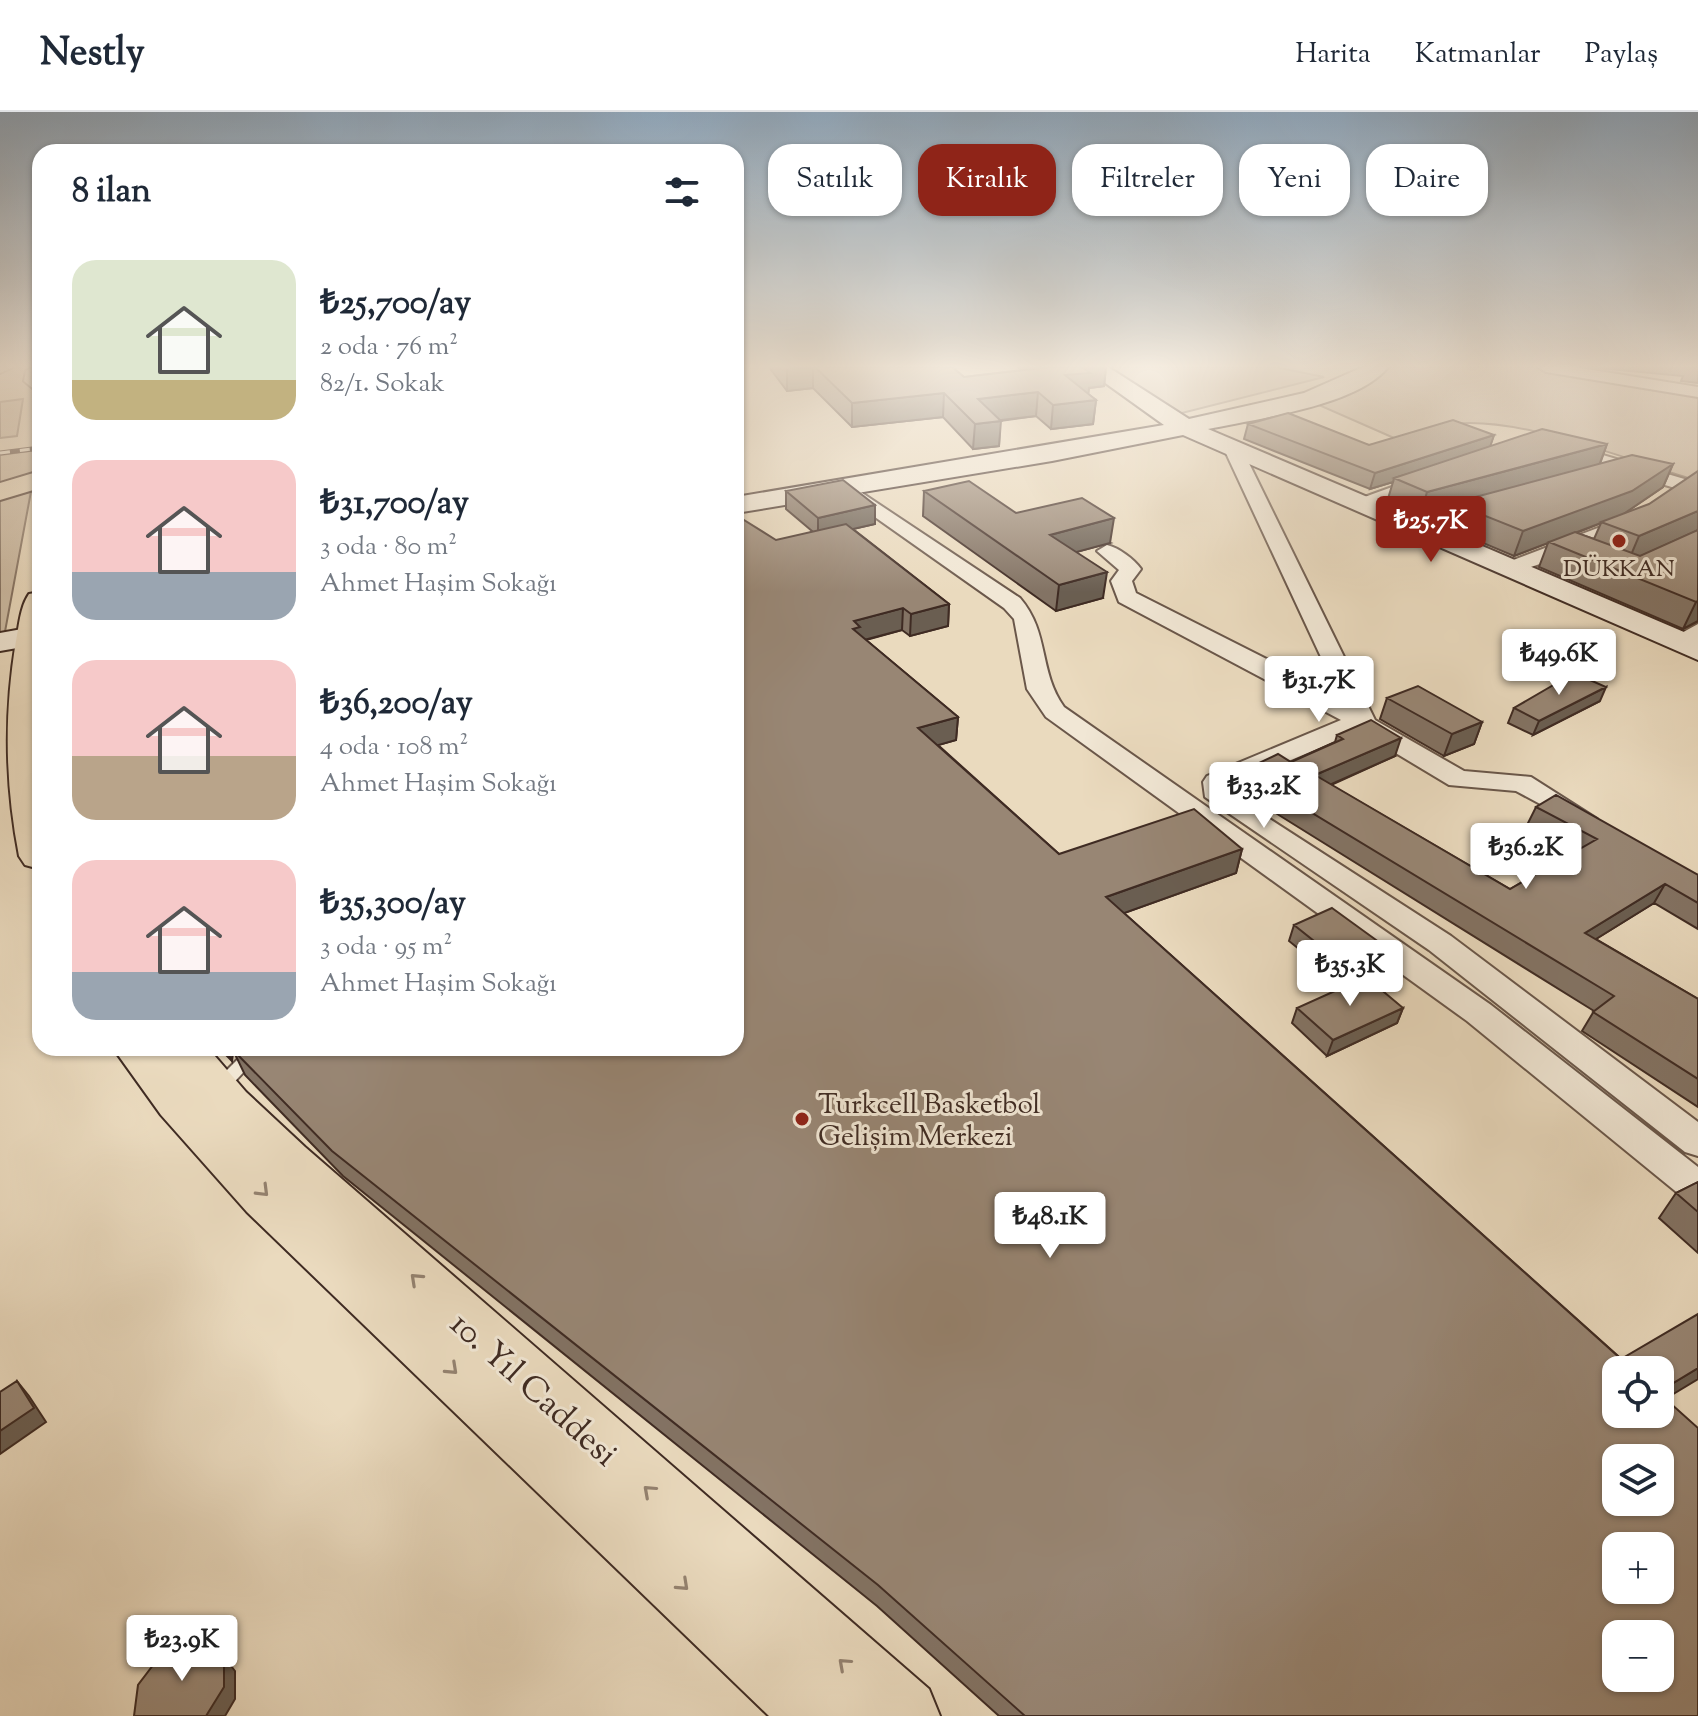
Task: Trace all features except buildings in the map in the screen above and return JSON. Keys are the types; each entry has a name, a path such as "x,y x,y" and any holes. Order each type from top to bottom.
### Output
{"main road":[{"path":"744,494 1073,442"},
{"path":"744,504 1089,442"},
{"path":"1215,442 1507,569 1691,641"},
{"path":"0,492 32,482"},
{"path":"32,628 26,648 24,761 32,808"},
{"path":"0,642 26,648"},
{"name":"10. Yıl Caddesi","path":"144,1056 179,1101 267,1196 824,1716"},
{"name":"10. Yıl Caddesi","path":"213,1063 564,1416 902,1716"}],"street":[{"path":"1546,446 1691,487"},
{"path":"1234,451 1363,720"},
{"path":"1597,477 1625,469"},
{"path":"1357,503 1445,474"},
{"path":"844,487 1012,603 1025,618 1039,689 1055,712 1479,1013 1698,1188"},
{"path":"1507,569 1569,548 1630,522 1691,487"},
{"path":"1412,527 1512,502"},
{"path":"1630,522 1655,530"},
{"path":"1569,548 1593,558"},
{"path":"1107,551 1131,569 1121,581 1127,597 1363,720 1458,779 1522,783 1603,831"},
{"path":"1299,685 1342,676"},
{"path":"1363,720 1216,782 1218,797 1440,943 1698,1142"}],"shaded area":[{"path":"1576,442 1698,442 1698,481"},
{"path":"32,451 32,476 0,486 0,455"},
{"path":"32,486 4,637 0,638 0,497"}],"railway":[{"path":"0,453 32,449"}],"place":[{"name":"DÜKKAN","path":"1619,541"},
{"name":"Turkcell Basketbol Gelişim Merkezi","path":"802,1119"}]}
